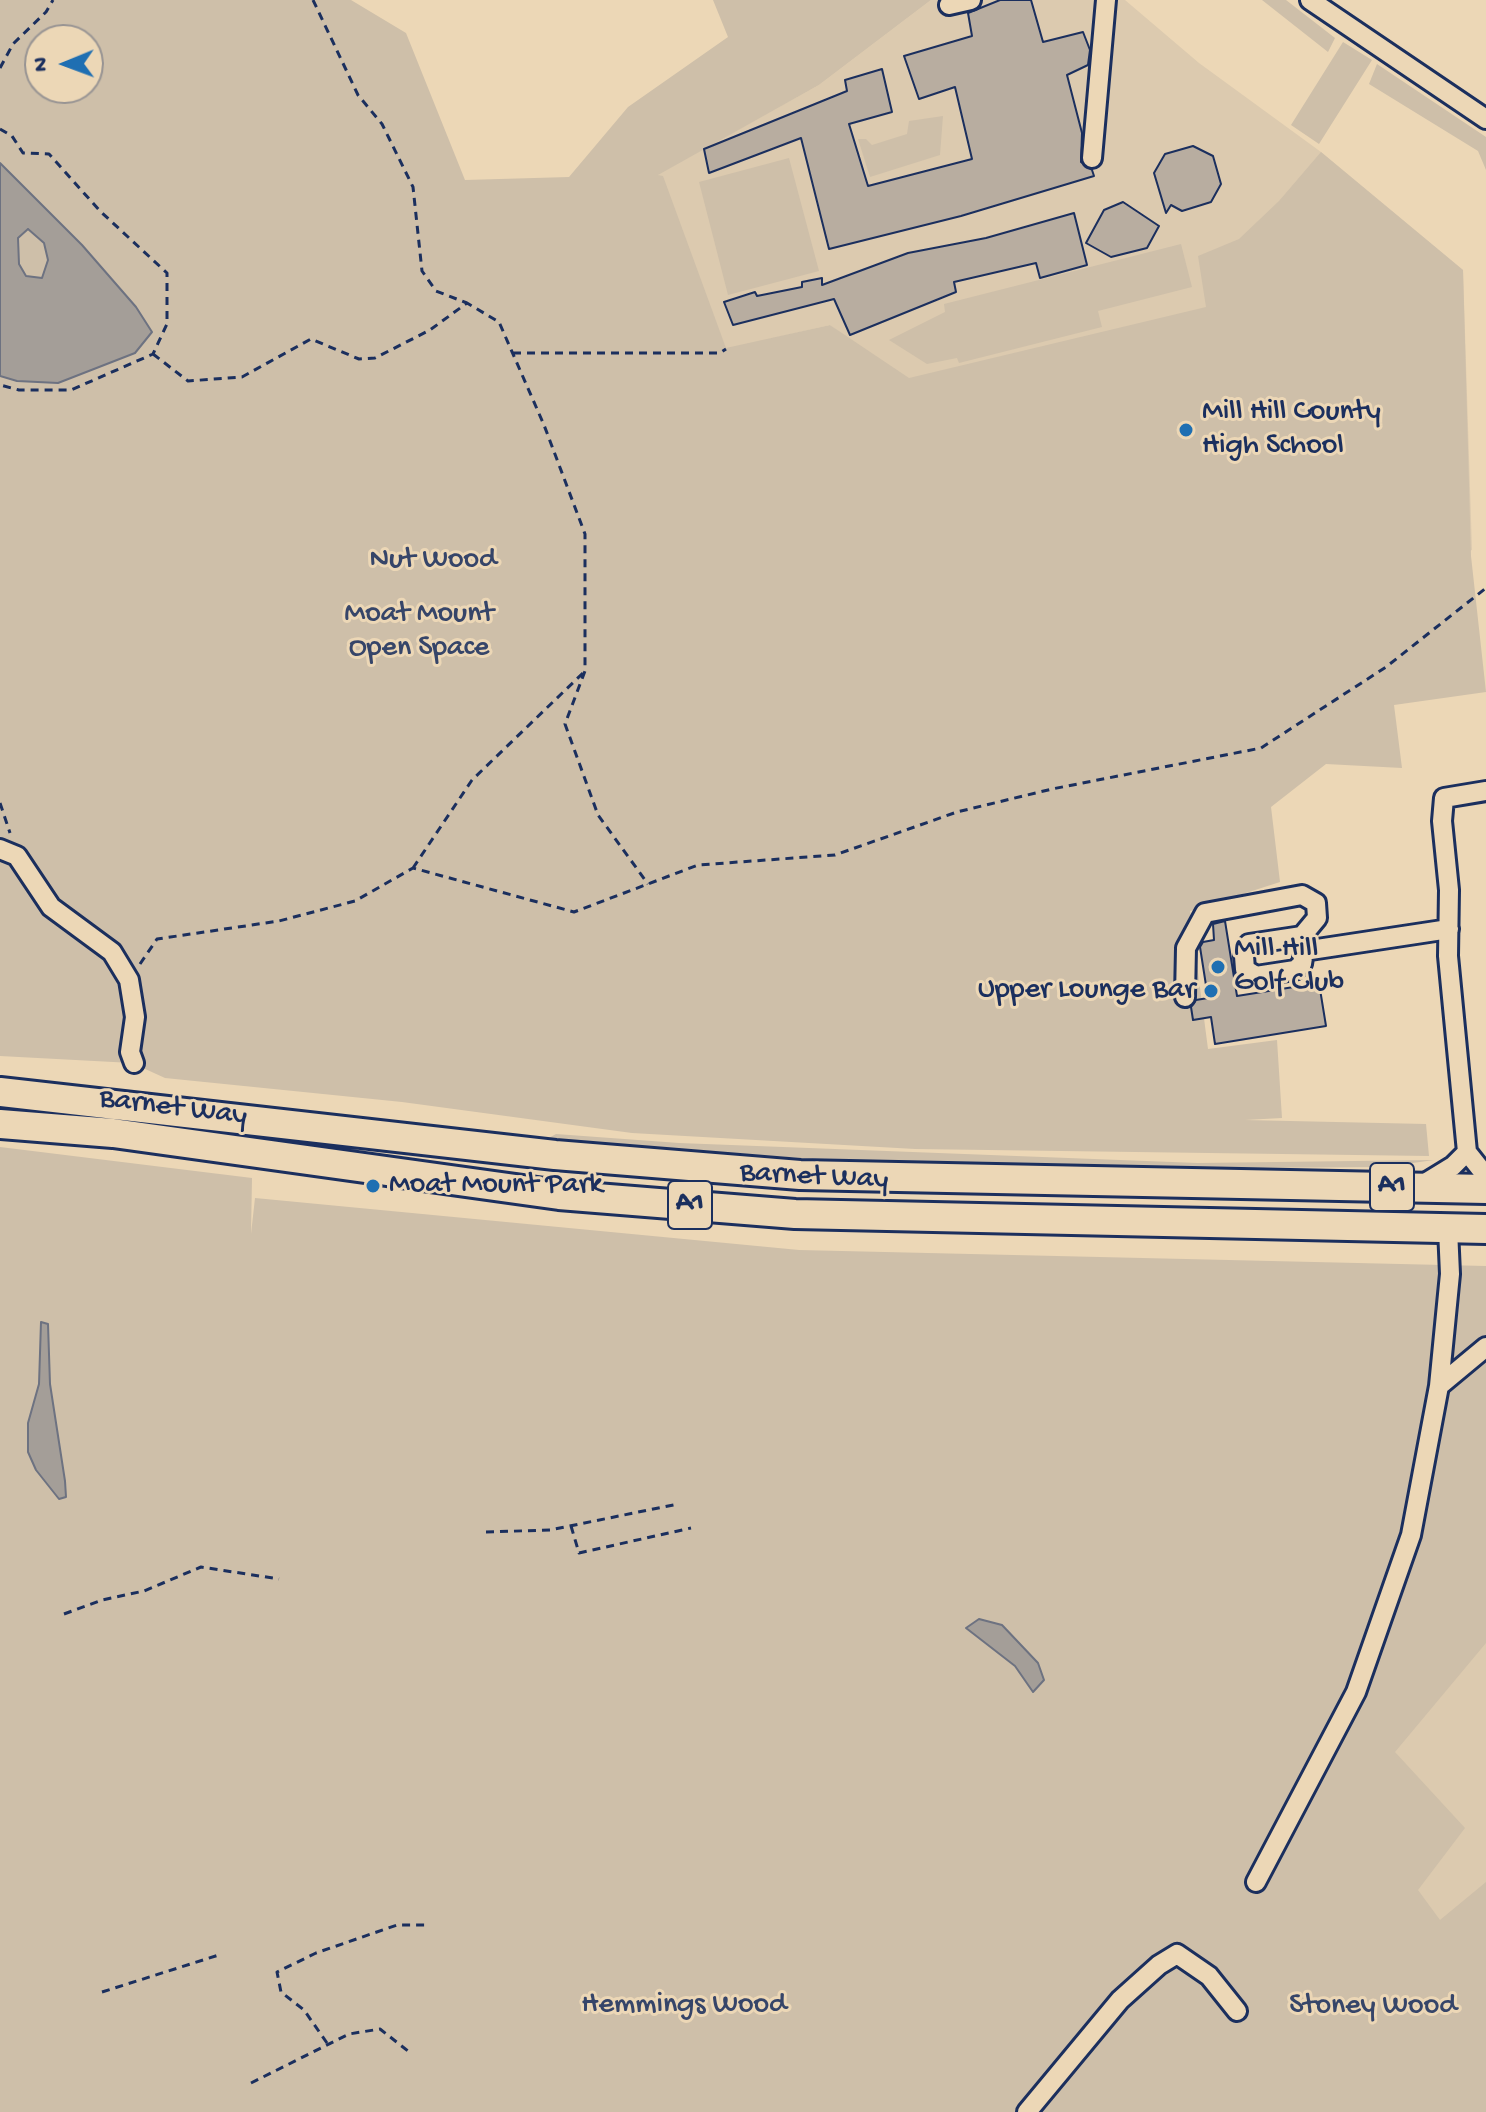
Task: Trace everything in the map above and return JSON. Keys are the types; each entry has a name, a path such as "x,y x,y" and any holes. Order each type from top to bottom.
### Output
{"highway":[{"name":"Barnet Way","path":"0,1092 555,1155 800,1175 1486,1189"},
{"name":"Barnet Way","path":"0,1124 113,1133 559,1195 795,1214 1486,1229"}],"street":[{"path":"949,5 971,0"},
{"path":"1092,158 1106,0"},
{"path":"1310,0 1486,119"},
{"path":"1486,791 1444,798 1442,821 1449,890 1448,956 1467,1152 1486,1176"},
{"path":"8,852 51,907 112,952 129,980 135,1017 130,1052 134,1063"},
{"path":"1185,997 1186,948 1195,926 1205,913 1302,895 1316,903 1317,918 1303,944 1449,929"},
{"path":"1418,1188 1453,1166 1467,1152"},
{"path":"1256,1882 1356,1692 1411,1535 1439,1386 1450,1274 1448,1229"},
{"path":"1439,1386 1486,1347"},
{"path":"1027,2112 1120,2000 1159,1965 1177,1954 1209,1976 1237,2011"}],"path":[{"path":"0,68 13,44 46,12 53,0"},
{"path":"313,0 358,95 382,124 413,187 422,271 436,291 467,303 499,322 585,534 585,671 565,724 598,815 648,884"},
{"path":"0,129 12,136 23,153 49,154 100,211 167,273 167,324 153,354 71,390 19,390 0,385"},
{"path":"153,354 188,381 242,377 311,339 359,359 375,358 430,330 467,303"},
{"path":"513,353 720,353 726,349"},
{"path":"413,868 574,912 698,865 835,855 957,812 1052,789 1261,748 1386,667 1486,588"},
{"path":"129,980 157,939 279,921 355,901 413,868 472,780 585,671"},
{"path":"0,803 8,852"},
{"path":"486,1532 571,1526 678,1504"},
{"path":"571,1526 579,1553 691,1528"},
{"path":"64,1614 102,1600 144,1591 201,1567 279,1579"},
{"path":"327,2043 304,2010 281,1992 277,1972 316,1953 397,1925 425,1925"},
{"path":"102,1992 222,1954"},
{"path":"251,2083 349,2034 380,2029 408,2051"}],"shaded area":[{"name":"Mill Hill County High School","path":"931,0 1125,0 1199,63 1321,152 1463,270 1472,550 1243,646 830,325 726,349 658,174 819,85"},
{"path":"0,163 82,245 136,307 152,332 135,353 58,383 17,381 0,376","holes":["28,229 44,243 48,260 42,278 26,276 19,264 18,238"]},
{"path":"41,1322 48,1324 50,1384 65,1481 66,1497 59,1499 36,1470 28,1452 28,1423 39,1384"},
{"path":"1486,1576 1486,2010 1398,1905 1381,1762"},
{"path":"979,1619 1002,1625 1038,1663 1044,1680 1033,1692 1015,1666 966,1628"}],"green space":[{"name":"Nut Wood","path":"0,0 351,0 406,33 465,180 569,177 628,107 728,37 713,0 931,0 819,85 658,175 663,176 726,348 830,325 909,378 1206,307 1198,256 1239,239 1279,201 1321,152 1463,270 1471,556 1486,692 1394,705 1402,768 1326,764 1271,807 1280,882 1190,911 1208,1049 1277,1040 1282,1118 1245,1120 1426,1124 1429,1156 915,1149 632,1133 402,1102 165,1078 132,1063 0,1056"},
{"path":"1262,0 1286,0 1335,38 1328,52"},
{"path":"1343,42 1372,60 1319,144 1291,125"},
{"path":"1377,64 1486,137 1486,170 1478,151 1369,84"},
{"path":"943,116 940,155 870,177 858,139 866,139 872,145 907,134 909,121"},
{"path":"789,158 819,271 728,295 699,182"},
{"path":"1181,244 1192,287 1098,311 1102,327 959,363 957,358 927,364 889,340 945,312 944,304"},
{"path":"556,1134 679,1143 1198,1163 1434,1160 1384,1167 1072,1169 844,1161 545,1140"},
{"path":"0,1147 252,1178 251,1234 255,1198 799,1250 1486,1266 1486,1643 1395,1752 1465,1828 1418,1890 1440,1920 1486,1882 1486,2112 0,2112"}],"building":[{"path":"1000,0 1031,0 1043,42 1083,32 1090,50 1088,65 1067,75 1082,133 1081,162 1092,170 1094,176 961,216 829,249 801,138 709,173 704,149 847,91 845,80 882,69 892,112 849,124 868,186 972,159 955,87 919,99 904,56 972,36 968,13"},
{"path":"1193,146 1213,156 1221,184 1211,202 1182,211 1171,205 1166,213 1154,173 1165,154"},
{"path":"1123,202 1159,226 1147,248 1111,257 1086,243 1104,210"},
{"path":"1074,213 1087,265 1040,278 1036,263 954,282 956,292 850,335 834,299 733,325 724,302 755,292 757,296 802,287 802,282 822,278 822,285 908,253 986,238"},
{"name":"Mill Hill Golf Club","path":"1225,921 1237,996 1319,983 1326,1026 1215,1044 1211,1017 1193,1020 1191,1007 1196,1000 1208,998 1200,947 1203,942 1214,940 1213,924"}],"place":[{"name":"Mill Hill County High School","path":"1186,430"},
{"name":"Mill Hill Golf Club","path":"1218,967"},
{"name":"Upper Lounge Bar","path":"1211,991"},
{"name":"Moat Mount Park","path":"373,1186"}],"park label":[{"name":"Moat Mount Open Space","path":"419,632"},
{"name":"Hemmings Wood","path":"684,2006"},
{"name":"Stoney Wood","path":"1373,2007"}]}
